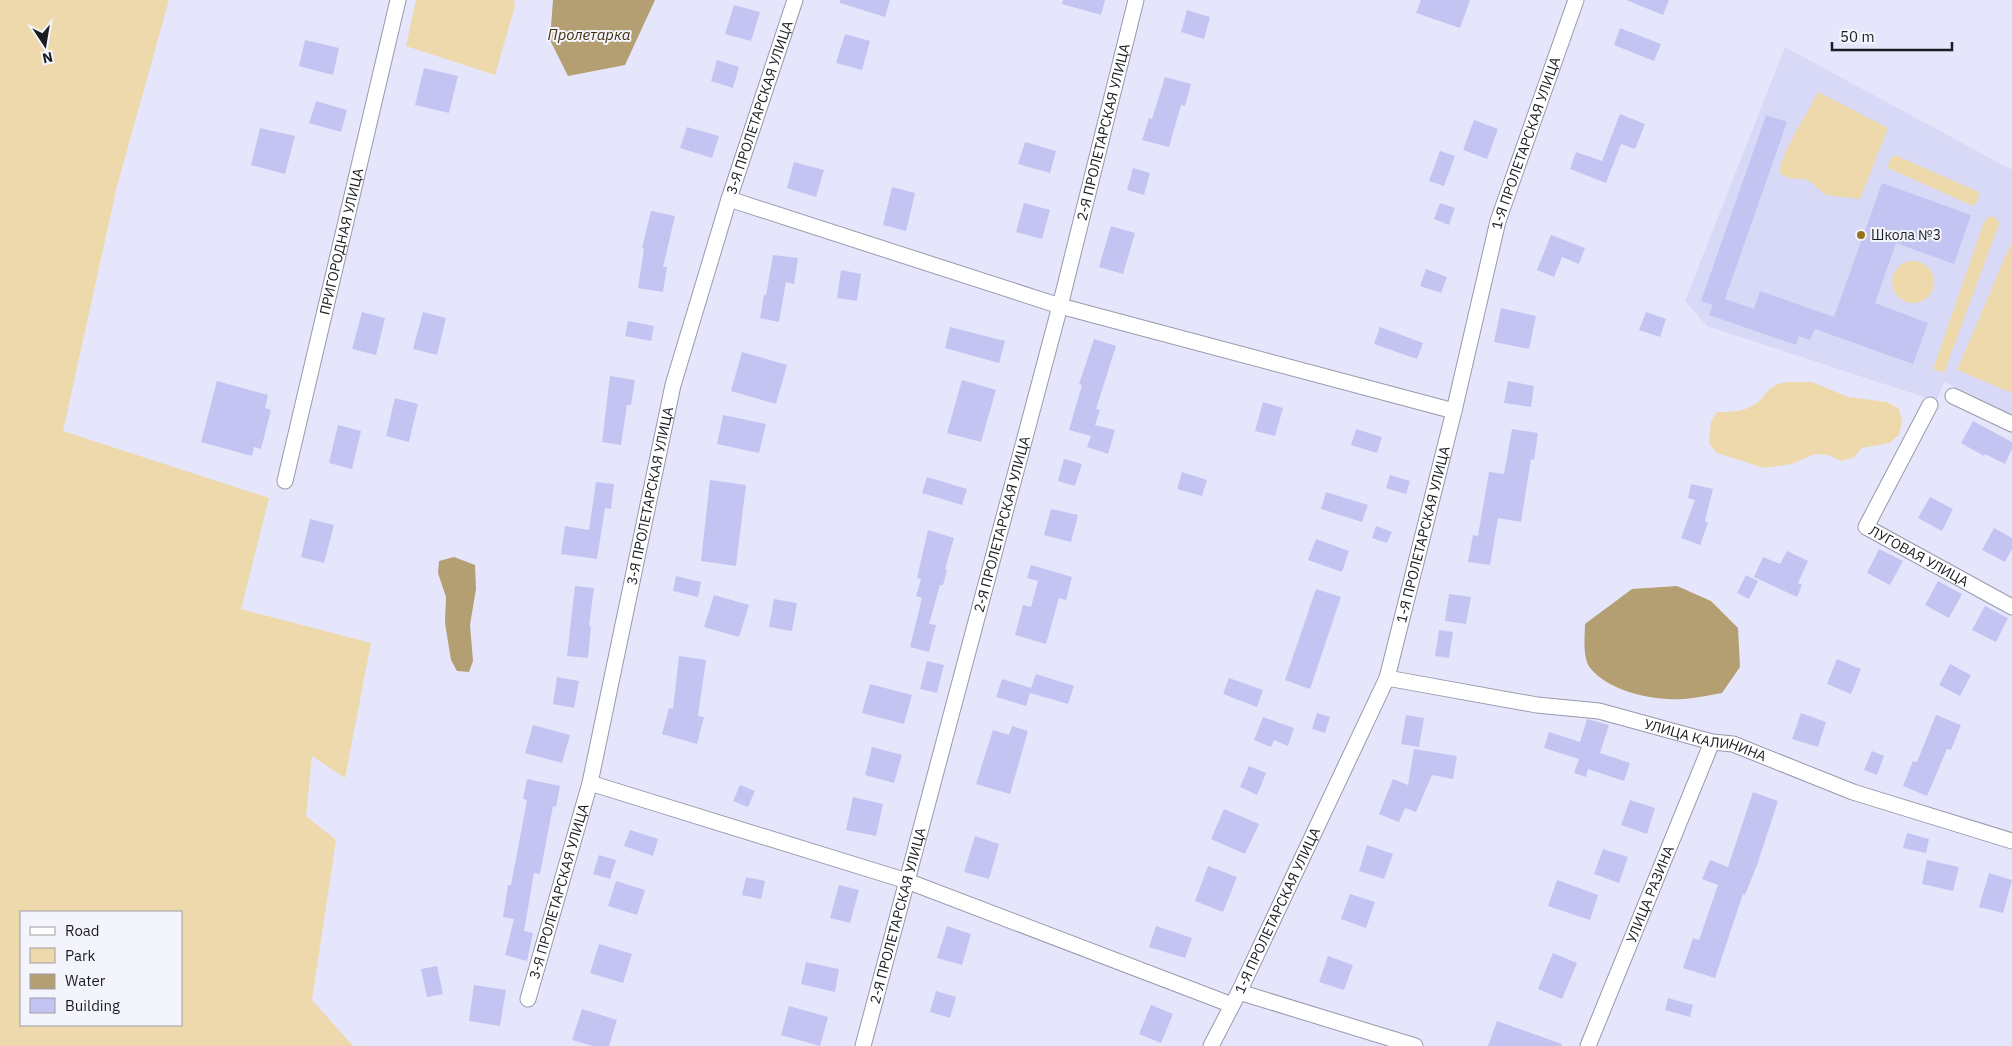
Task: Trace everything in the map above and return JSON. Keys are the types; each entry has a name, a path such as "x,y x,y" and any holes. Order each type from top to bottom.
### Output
{"street":[{"name":"ПРИГОРОДНАЯ УЛИЦА","path":"286,482 398,0"},
{"name":"3-Я ПРОЛЕТАРСКАЯ УЛИЦА","path":"528,999 590,783 673,385 729,199 795,0"},
{"name":"2-Я ПРОЛЕТАРСКАЯ УЛИЦА","path":"863,1046 1060,306 1136,0"},
{"name":"1-Я ПРОЛЕТАРСКАЯ УЛИЦА","path":"1211,1046 1387,678 1454,411 1498,221 1576,0"},
{"path":"729,199 1060,306 1454,411"},
{"path":"1953,396 2012,424"},
{"name":"ЛУГОВАЯ УЛИЦА","path":"1930,405 1866,527 2012,606"},
{"name":"УЛИЦА КАЛИНИНА","path":"1387,678 1537,705 1599,711 1712,742 1733,744 1853,792 2012,841"},
{"name":"УЛИЦА РАЗИНА","path":"1588,1046 1712,742"},
{"path":"590,783 907,881 1235,998 1415,1046"}],"shaded area":[{"name":"Школа №3","path":"1785,47 2012,170 2012,416 1944,382 1936,401 1707,326 1685,301"}],"green space":[{"path":"0,0 169,0 117,186 63,431 269,498 241,609 371,643 345,778 312,756 306,816 336,840 312,1000 353,1046 0,1046"},
{"path":"416,0 514,0 515,6 495,75 406,46"},
{"path":"1818,92 1888,128 1860,199 1826,195 1808,180 1789,178 1779,173 1786,152"},
{"path":"1895,155 1979,192 1978,201 1973,206 1888,168 1889,160"},
{"path":"1990,216 1997,219 1999,224 1944,373 1933,369 1984,222"},
{"path":"2012,241 2012,393 1957,370"},
{"path":"1913,261 1928,267 1934,282 1928,297 1913,303 1898,297 1892,282 1898,267"},
{"path":"1786,382 1812,382 1848,397 1887,402 1899,409 1902,422 1899,435 1889,443 1862,448 1853,458 1841,461 1828,455 1815,454 1792,464 1764,468 1717,453 1709,443 1711,422 1717,412 1736,411 1750,407 1759,402 1773,386"}],"water":[{"name":"Пролетарка","path":"553,0 655,0 625,65 568,76 550,40"},
{"path":"454,557 475,565 476,589 470,625 473,661 469,672 457,671 451,660 445,623 446,597 438,573 439,561"},
{"path":"1677,586 1711,601 1738,628 1740,667 1722,693 1684,699 1660,698 1621,689 1599,677 1588,665 1586,659 1585,624 1632,589"}],"building":[{"path":"840,0 890,0 885,17 840,3"},
{"path":"1063,0 1105,0 1101,15 1062,4"},
{"path":"1421,0 1470,0 1460,28 1416,13"},
{"path":"1626,0 1669,0 1663,15"},
{"path":"734,5 760,12 751,41 725,34"},
{"path":"1187,10 1210,17 1204,39 1181,32"},
{"path":"1620,28 1661,44 1654,61 1614,45"},
{"path":"845,34 870,41 862,70 836,63"},
{"path":"305,40 339,48 333,75 299,66"},
{"path":"717,60 739,67 733,88 711,81"},
{"path":"424,68 458,76 449,113 415,105"},
{"path":"1165,77 1191,84 1185,106 1181,105 1169,147 1142,140 1149,118 1152,119"},
{"path":"316,101 347,110 341,132 309,123"},
{"path":"1620,114 1645,124 1635,149 1621,144 1606,183 1570,169 1576,152 1602,161"},
{"path":"1766,115 1787,122 1725,299 1754,309 1760,291 1834,317 1882,183 1971,215 1954,264 1896,243 1875,303 1928,323 1913,364 1815,329 1810,340 1799,336 1796,345 1709,315 1713,305 1701,301"},
{"path":"1474,120 1498,129 1487,159 1463,150"},
{"path":"687,127 719,136 712,158 680,148"},
{"path":"260,128 295,136 285,174 251,165"},
{"path":"1025,142 1056,151 1050,173 1018,164"},
{"path":"1440,151 1455,156 1444,186 1429,181"},
{"path":"794,162 824,170 816,197 787,188"},
{"path":"1133,168 1150,173 1144,195 1127,190"},
{"path":"892,187 915,193 906,231 883,225"},
{"path":"1024,203 1050,210 1042,239 1016,232"},
{"path":"1440,203 1455,208 1449,225 1434,219"},
{"path":"651,211 675,216 663,267 667,267 663,292 638,288 644,249 642,248"},
{"path":"1111,226 1135,233 1123,274 1099,267"},
{"path":"1551,235 1585,248 1579,264 1562,257 1554,277 1537,270"},
{"path":"773,255 798,258 794,284 786,282 779,322 760,318"},
{"path":"1426,269 1447,277 1441,293 1420,286"},
{"path":"841,270 861,274 857,301 837,298"},
{"path":"1501,308 1536,316 1529,349 1494,342"},
{"path":"362,312 385,318 376,355 352,349"},
{"path":"423,312 446,318 437,355 413,349"},
{"path":"1646,312 1666,319 1660,337 1639,330"},
{"path":"628,321 654,326 651,341 625,336"},
{"path":"950,327 1005,341 999,363 945,348"},
{"path":"1380,327 1423,343 1417,359 1374,344"},
{"path":"1094,339 1116,346 1096,409 1100,410 1095,425 1115,430 1108,454 1087,447 1091,436 1069,430 1082,385 1079,384"},
{"path":"742,352 787,365 776,404 731,391"},
{"path":"610,376 635,380 631,405 627,405 621,445 602,442"},
{"path":"962,380 996,390 981,442 947,433"},
{"path":"217,381 268,395 265,408 271,410 261,449 254,447 252,456 201,442"},
{"path":"1508,381 1534,386 1531,407 1504,403"},
{"path":"395,398 418,404 409,442 386,436"},
{"path":"1263,402 1283,408 1275,436 1255,431"},
{"path":"723,415 766,424 759,453 717,444"},
{"path":"1973,421 2012,442 2012,449 2005,464 1985,454 1984,456 1961,443"},
{"path":"338,425 361,431 352,469 329,463"},
{"path":"1356,429 1382,437 1377,453 1351,445"},
{"path":"1512,429 1538,433 1534,460 1531,459 1521,522 1498,518 1490,565 1468,562 1473,535 1478,536 1489,472 1504,474"},
{"path":"1064,459 1082,464 1075,486 1058,481"},
{"path":"1182,472 1207,480 1202,496 1177,489"},
{"path":"1390,475 1410,481 1406,494 1386,488"},
{"path":"927,477 967,489 962,505 922,493"},
{"path":"710,480 746,485 736,566 701,561"},
{"path":"596,482 614,484 611,509 605,508 597,559 561,554 565,526 589,530"},
{"path":"1691,484 1713,489 1705,521 1708,523 1700,545 1681,538 1695,500 1688,498"},
{"path":"1326,492 1368,505 1362,522 1321,509"},
{"path":"1930,497 1953,509 1942,531 1918,518"},
{"path":"1051,509 1078,515 1071,542 1044,535"},
{"path":"310,519 334,525 324,563 301,557"},
{"path":"1376,526 1392,532 1387,543 1372,538"},
{"path":"1994,528 2012,538 2012,549 2005,562 1982,550"},
{"path":"928,530 954,538 945,569 947,570 943,585 940,585 929,624 936,625 929,652 910,647 922,598 916,596 921,579 917,578"},
{"path":"1316,539 1349,551 1342,572 1308,560"},
{"path":"1879,549 1903,561 1890,585 1867,573"},
{"path":"1787,551 1808,561 1798,583 1802,585 1797,597 1754,577 1763,557 1780,564"},
{"path":"1031,565 1072,577 1066,600 1059,598 1046,644 1015,635 1023,605 1031,607 1038,581 1027,578"},
{"path":"1746,575 1758,581 1749,599 1737,593"},
{"path":"676,576 701,582 698,597 673,591"},
{"path":"1938,581 1962,594 1949,618 1925,605"},
{"path":"575,586 594,588 589,626 591,626 588,658 567,656"},
{"path":"1316,589 1341,597 1310,689 1285,680"},
{"path":"1449,594 1471,597 1466,624 1445,621"},
{"path":"714,595 749,605 739,637 704,627"},
{"path":"774,599 797,603 792,631 769,627"},
{"path":"1985,606 2008,618 1996,642 1972,630"},
{"path":"1439,630 1453,632 1449,658 1435,656"},
{"path":"679,656 706,660 698,716 704,717 697,744 662,734 669,708 673,709"},
{"path":"1837,659 1861,669 1851,694 1827,684"},
{"path":"927,661 944,665 937,693 920,689"},
{"path":"1950,664 1971,675 1960,696 1939,685"},
{"path":"1036,674 1074,686 1068,704 1030,693 1026,706 996,697 1002,679 1031,688"},
{"path":"557,677 579,681 574,708 553,704"},
{"path":"1229,678 1263,690 1257,707 1223,694"},
{"path":"870,684 912,695 904,724 862,713"},
{"path":"1317,713 1330,717 1325,733 1312,729"},
{"path":"1801,713 1826,722 1818,747 1792,739"},
{"path":"1406,715 1424,718 1419,747 1401,744"},
{"path":"1936,715 1961,725 1951,750 1947,749 1927,796 1903,786 1913,761 1917,762"},
{"path":"1263,717 1294,728 1288,746 1274,740 1271,747 1254,740"},
{"path":"1587,719 1609,725 1600,753 1630,763 1624,781 1588,769 1586,777 1574,773 1579,759 1544,748 1549,732 1580,742"},
{"path":"533,725 570,735 562,763 525,753"},
{"path":"1012,726 1028,731 1010,794 976,784 993,730 1009,735"},
{"path":"872,747 902,755 894,783 865,775"},
{"path":"1414,749 1457,756 1453,779 1432,775 1416,812 1405,808 1399,822 1379,814 1393,779 1408,785"},
{"path":"1872,751 1884,756 1877,775 1864,770"},
{"path":"1249,766 1266,773 1257,795 1240,787"},
{"path":"527,779 560,786 556,807 553,806 540,874 534,873 524,931 533,933 527,961 505,955 514,919 503,917 508,885 511,885 527,800 523,799"},
{"path":"740,785 755,791 748,807 733,801"},
{"path":"1753,792 1778,801 1757,865 1745,895 1743,894 1715,978 1683,968 1693,938 1699,940 1718,885 1702,879 1710,860 1728,867"},
{"path":"853,797 883,804 876,836 846,830"},
{"path":"1630,800 1655,808 1647,834 1621,825"},
{"path":"1224,809 1259,824 1245,854 1211,839"},
{"path":"630,830 658,839 653,856 624,846"},
{"path":"1907,833 1929,839 1926,853 1903,848"},
{"path":"975,836 999,844 989,879 964,872"},
{"path":"1367,845 1393,854 1384,879 1359,871"},
{"path":"1603,849 1628,857 1619,883 1594,874"},
{"path":"599,855 616,860 610,879 593,874"},
{"path":"1927,860 1959,867 1953,891 1922,884"},
{"path":"1208,866 1237,877 1223,912 1195,901"},
{"path":"1989,873 2012,880 2003,913 1979,907"},
{"path":"746,877 765,881 761,899 742,895"},
{"path":"1557,880 1598,895 1590,920 1548,906"},
{"path":"616,881 645,890 637,915 608,906"},
{"path":"839,885 859,890 850,923 830,918"},
{"path":"1350,894 1375,902 1366,928 1341,919"},
{"path":"947,926 971,934 962,965 937,958"},
{"path":"1156,926 1192,938 1185,958 1149,947"},
{"path":"599,944 632,954 623,983 590,973"},
{"path":"1553,953 1577,963 1562,999 1538,989"},
{"path":"1328,956 1353,965 1344,990 1319,982"},
{"path":"806,962 839,969 835,992 801,984"},
{"path":"437,966 443,994 427,997 421,969"},
{"path":"474,985 506,990 500,1026 469,1021"},
{"path":"936,991 956,997 950,1018 930,1012"},
{"path":"1668,998 1693,1005 1690,1017 1665,1010"},
{"path":"1151,1005 1173,1014 1161,1043 1139,1034"},
{"path":"789,1006 828,1017 820,1046 781,1035"},
{"path":"582,1009 617,1020 609,1046 593,1046 572,1040"},
{"path":"1497,1021 1562,1044 1561,1046 1488,1046"}],"place":[{"name":"Школа №3","path":"1861,235"}]}
